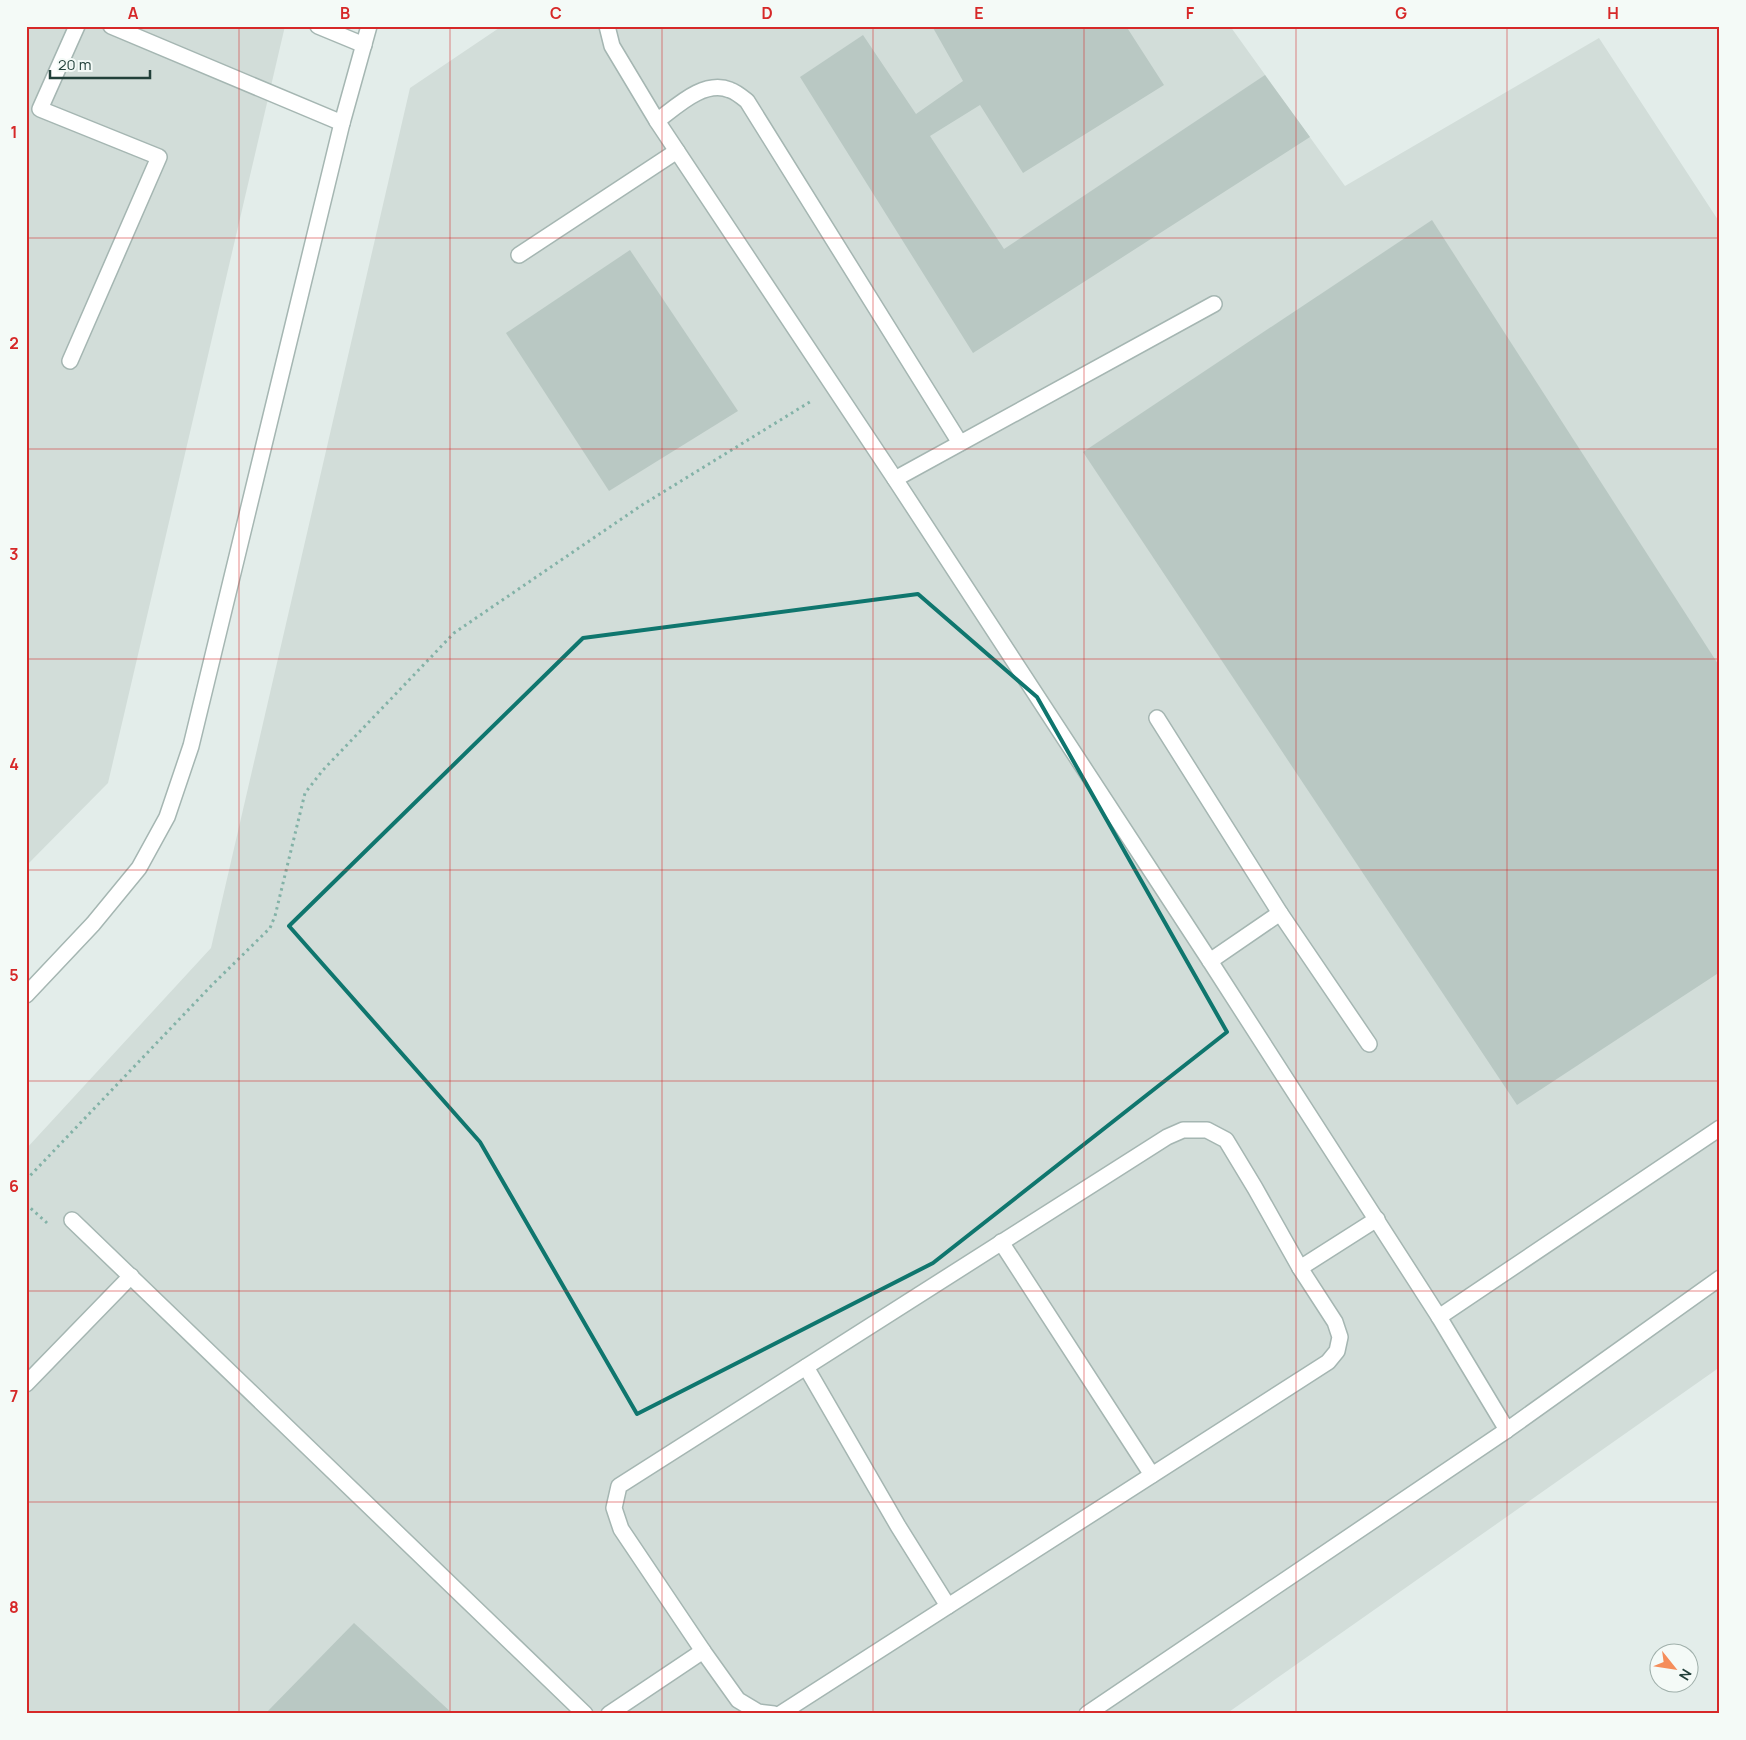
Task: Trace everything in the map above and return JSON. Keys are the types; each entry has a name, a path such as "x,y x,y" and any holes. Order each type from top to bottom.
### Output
{"street":[{"path":"70,360 159,157 40,109 77,26"},
{"path":"111,26 342,123"},
{"path":"318,26 364,45"},
{"path":"26,995 32,982 93,924 139,868 167,816 191,746 342,123 369,26"},
{"path":"607,26 606,30 612,46 657,121 895,479 1210,960 1439,1317 1507,1430"},
{"path":"657,121 696,93 714,87 730,90 747,101 960,443"},
{"path":"518,255 678,151"},
{"path":"895,479 1214,304"},
{"path":"1157,718 1280,913 1369,1044"},
{"path":"1210,960 1280,913"},
{"path":"1439,1317 1720,1128"},
{"path":"774,1714 758,1712 738,1700 702,1651 621,1529 614,1508 619,1486 1167,1137 1184,1130 1207,1130 1226,1140 1300,1268 1335,1322 1340,1337 1337,1351 1328,1362 780,1714"},
{"path":"1300,1268 1377,1219"},
{"path":"72,1220 585,1714"},
{"path":"1002,1242 1152,1475"},
{"path":"26,1384 131,1276"},
{"path":"1087,1714 1507,1430 1720,1278"},
{"path":"806,1367 898,1526 948,1606"},
{"path":"610,1714 702,1651"}],"path":[{"path":"26,1180 211,986 270,928 275,916 305,793 323,770 454,632 642,506 834,387"}],"highlighted area":[{"path":"918,594 1037,697 1227,1032 933,1263 637,1414 480,1142 289,926 583,638"}],"shaded area":[{"path":"26,26 285,26 108,783 26,866"},
{"path":"502,26 1230,26 1345,186 1599,38 1720,223 1720,1367 1226,1714 26,1714 26,1149 211,948 410,88"}],"building":[{"path":"932,26 1126,26 1164,85 1023,173 980,105 930,136 1004,249 1265,75 1310,137 973,353 800,77 863,35 916,114 963,81"},
{"path":"1432,220 1720,667 1720,972 1517,1105 1083,452"},
{"path":"630,250 738,411 609,491 506,333"},
{"path":"354,1623 453,1714 265,1714"}]}
